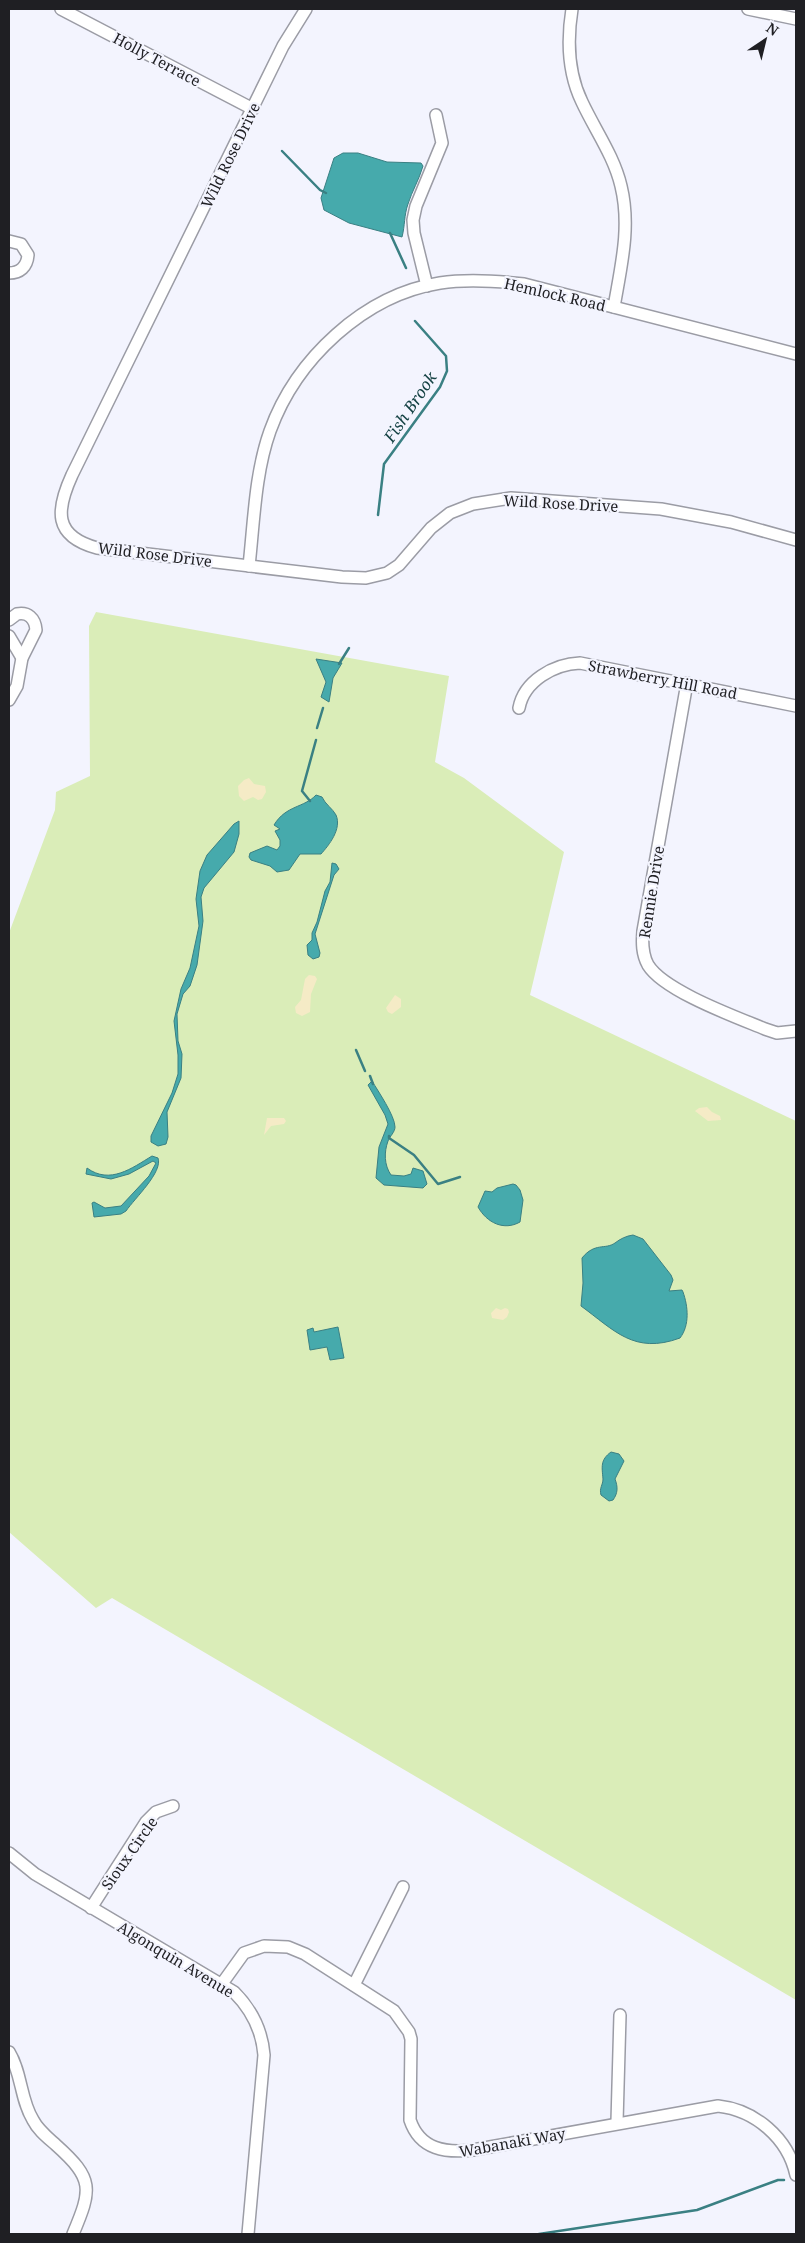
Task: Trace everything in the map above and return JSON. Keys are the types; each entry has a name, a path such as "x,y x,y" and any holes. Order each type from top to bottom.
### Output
{"street":[{"name":"Holly Terrace","path":"61,9 253,109"},
{"name":"Wild Rose Drive","path":"306,9 283,46 72,474 60,506 65,528 77,540 97,548 342,577 366,578 387,573 400,565 431,528 450,513 473,504 511,498 669,510 731,522 796,540"},
{"path":"572,9 568,35 576,87 615,167 624,204 625,240 614,307"},
{"path":"748,9 796,19"},
{"path":"427,286 414,233 413,220 416,206 442,143 436,115"},
{"path":"9,241 18,242 23,246 28,259 21,270 9,273"},
{"name":"Hemlock Road","path":"249,566 262,461 270,430 283,402 302,371 322,348 345,327 381,304 427,286 457,282 508,282 524,284 796,354"},
{"path":"9,620 14,615 23,613 32,618 35,623 35,633 22,658 18,686 9,700"},
{"path":"9,636 22,658"},
{"name":"Strawberry Hill Road","path":"519,708 526,690 549,671 564,665 595,665 796,706"},
{"name":"Rennie Drive","path":"687,683 643,931 644,954 654,972 669,985 765,1029 777,1033 796,1031"},
{"name":"Sioux Circle","path":"91,1908 146,1822 156,1812 173,1806"},
{"name":"Algonquin Avenue","path":"9,1853 35,1874 234,1992 253,2016 262,2039 263,2071 248,2234"},
{"path":"354,1985 403,1887"},
{"name":"Wabanaki Way","path":"221,1985 244,1953 254,1949 277,1945 305,1954 394,2011 409,2032 412,2048 410,2120 418,2138 441,2150 454,2152 617,2122 718,2106 734,2108 751,2116 776,2135 788,2151 796,2175"},
{"path":"617,2122 620,2014"},
{"path":"9,2052 18,2070 32,2119 44,2134 74,2161 84,2174 86,2194 73,2234"}],"green space":[{"path":"96,612 449,676 435,762 464,778 564,852 530,995 796,1121 796,2000 112,1598 96,1608 9,1532 9,933 55,810 56,792 90,776 89,626"}],"sand":[{"path":"249,778 254,784 265,786 266,792 262,799 258,800 253,797 244,801 239,796 238,786"},
{"path":"309,975 315,976 317,979 311,994 310,1012 302,1016 296,1013 295,1007 301,1000 305,979"},
{"path":"395,995 401,999 401,1007 392,1014 386,1008"},
{"path":"707,1107 720,1116 721,1120 708,1121 695,1111 699,1108"},
{"path":"267,1118 284,1118 286,1121 284,1124 271,1126 264,1135"},
{"path":"496,1308 501,1310 508,1309 507,1317 503,1320 492,1318 491,1313"}],"water":[{"path":"343,153 358,153 387,162 421,163 423,166 407,208 402,237 349,223 324,210 321,198 334,158"},
{"path":"316,659 342,663 333,678 329,702 321,697 326,682"},
{"path":"316,795 322,797 335,813 337,820 334,836 321,854 300,854 289,870 277,872 270,866 251,860 249,857 250,853 267,846 277,850 280,846 280,840 275,831 280,829 274,825 289,810"},
{"path":"239,821 239,834 234,852 204,888 201,897 203,921 197,965 190,986 183,994 177,1014 178,1041 182,1054 181,1078 167,1112 168,1137 166,1144 158,1146 151,1142 151,1136 172,1093 178,1074 174,1021 181,989 190,968 199,926 196,899 200,871 207,855 234,824"},
{"path":"332,863 336,864 339,869 334,875 315,934 320,953 319,957 313,959 308,955 307,945 312,940 312,933 317,922 325,891 330,882"},
{"path":"372,1081 394,1122 395,1129 388,1141 385,1158 389,1171 391,1175 404,1176 411,1174 413,1168 423,1171 427,1184 423,1188 384,1185 376,1178 379,1147 388,1124 368,1085"},
{"path":"152,1156 158,1158 156,1170 147,1185 126,1211 121,1214 94,1217 92,1203 94,1202 105,1208 121,1206 149,1176 156,1163 153,1161 129,1174 111,1179 86,1174 87,1168 96,1173 112,1175 129,1170"},
{"path":"513,1184 520,1190 523,1200 520,1222 508,1226 496,1224 486,1217 478,1207 485,1191 492,1192 497,1188"},
{"path":"633,1235 643,1239 671,1275 673,1280 669,1291 682,1290 683,1292 687,1321 680,1338 650,1344 637,1342 615,1331 581,1306 583,1283 582,1258 591,1250 611,1245"},
{"path":"338,1327 344,1358 330,1360 327,1347 310,1350 307,1330 313,1328 314,1332"},
{"path":"611,1452 619,1454 624,1461 615,1479 616,1495 613,1500 609,1501 601,1495 600,1490 603,1479 603,1464 605,1458"}],"waterway":[{"name":"Fish Brook","path":"282,151 320,190 326,193"},
{"name":"Fish Brook","path":"390,233 406,268"},
{"name":"Fish Brook","path":"378,515 384,464 440,387 447,371 446,356 415,321"},
{"name":"Fish Brook","path":"339,664 349,648"},
{"name":"Fish Brook","path":"317,728 323,708"},
{"name":"Fish Brook","path":"310,801 302,791 316,740"},
{"name":"Fish Brook","path":"356,1050 365,1071"},
{"name":"Fish Brook","path":"370,1076 373,1084"},
{"name":"Fish Brook","path":"389,1136 389,1138 414,1155 438,1184 460,1177"},
{"path":"539,2234 697,2210 778,2180 784,2180"}]}
